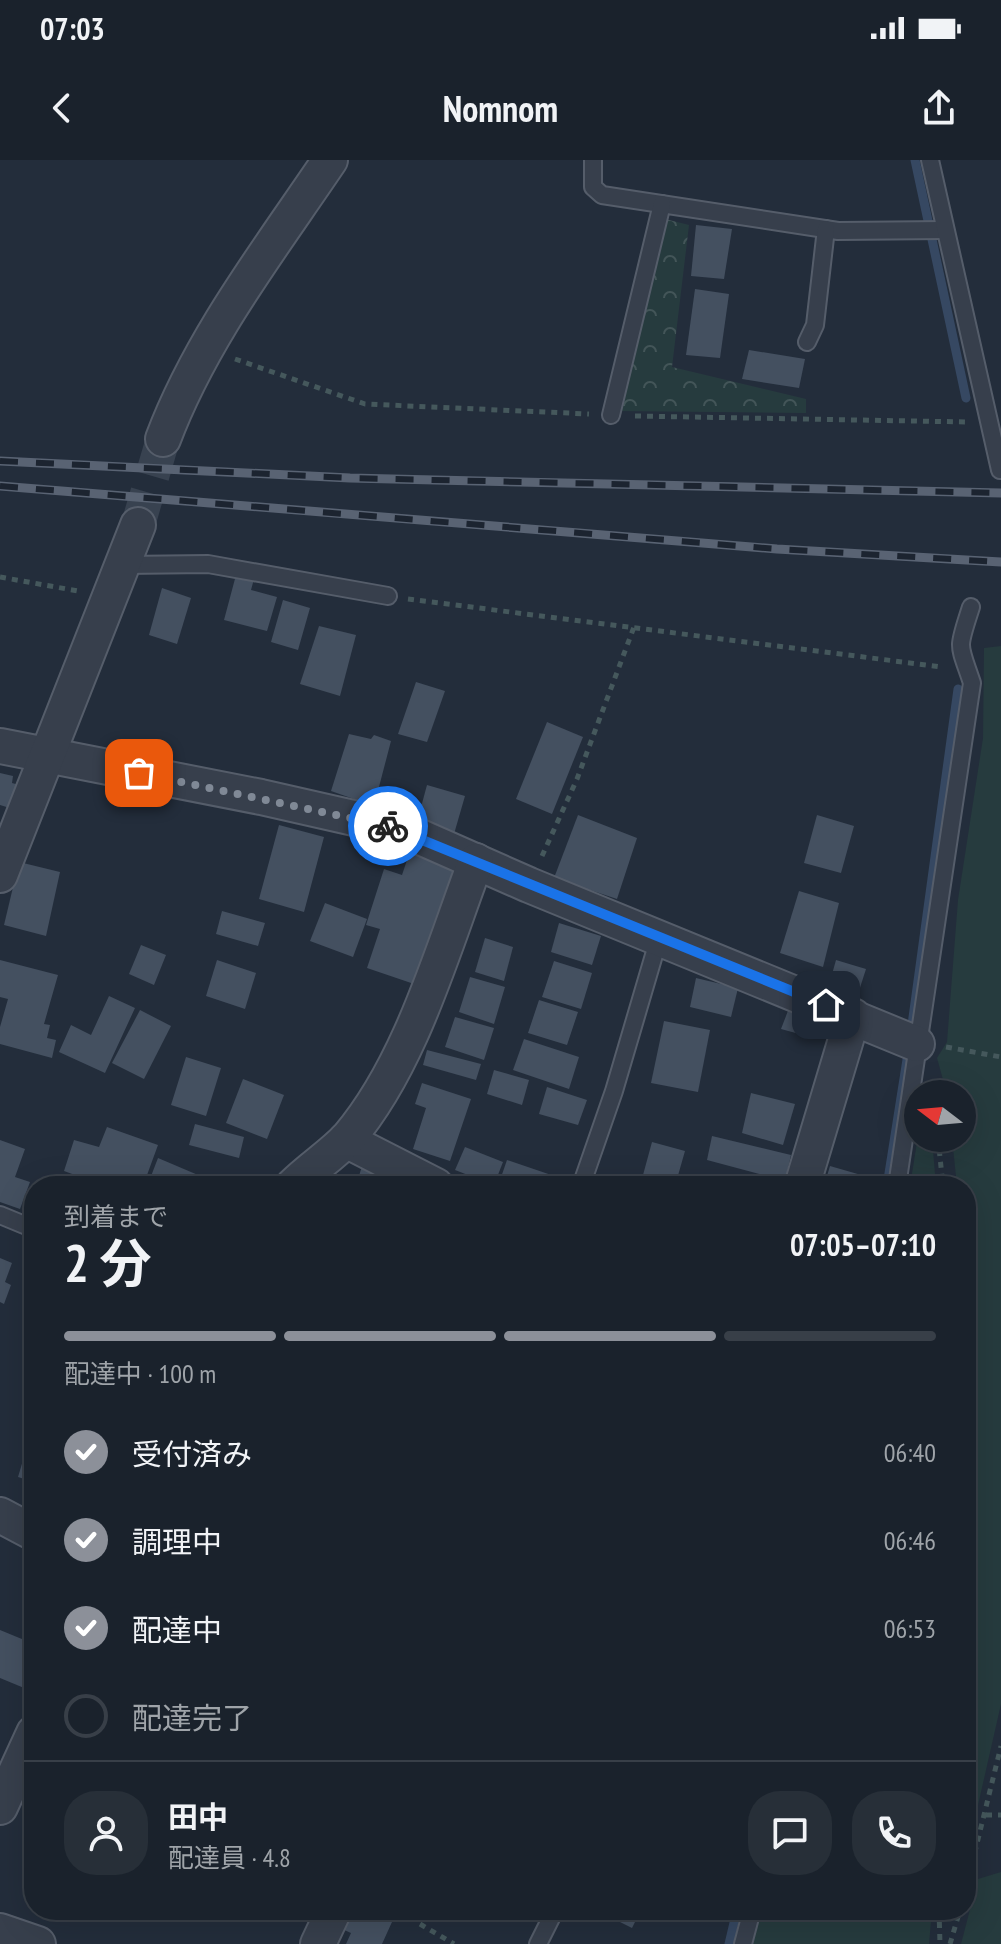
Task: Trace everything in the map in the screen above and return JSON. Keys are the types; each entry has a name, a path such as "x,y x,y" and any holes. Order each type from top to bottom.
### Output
{"street":[{"path":"163,439 176,405 220,325 330,160"},
{"path":"0,875 138,525"},
{"path":"0,746 261,797 402,829 529,885 928,1045"},
{"path":"305,1176 346,1140 367,1112 405,1044 476,861"},
{"path":"805,1176 853,1016"},
{"path":"346,1140 416,1176"},
{"path":"0,1515 24,1528"},
{"path":"0,1807 24,1755"},
{"path":"318,1944 329,1920"},
{"path":"0,1931 38,1944"}],"lane":[{"path":"593,160 593,187 602,195 826,229 945,230"},
{"path":"930,160 1000,470"},
{"path":"611,415 662,204"},
{"path":"807,342 815,325 826,229"},
{"path":"123,565 208,564 388,596"},
{"path":"899,1176 928,1045 972,683 961,660 959,645 971,607"},
{"path":"584,1176 614,1091 659,938"},
{"path":"0,1215 24,1225"},
{"path":"538,1944 550,1920"},
{"path":"743,1944 749,1920"}],"path":[{"path":"0,577 111,597"},
{"path":"388,596 941,667 961,660"},
{"path":"529,885 577,779 634,627"},
{"path":"928,1045 1001,1057"},
{"path":"939,1152 942,1176"},
{"path":"976,1852 1001,1746"},
{"path":"986,1815 1001,1815"},
{"path":"939,1920 940,1944"},
{"path":"950,1944 957,1920"},
{"path":"420,1924 454,1944"}],"green space":[{"path":"665,219 689,225 672,367 806,399 806,413 619,411"},
{"path":"1001,646 1001,1704 976,1814 976,1176 956,1176 953,1152 976,1152 976,1080 943,1080 937,1058 947,1042 958,900 983,738 984,648"},
{"path":"915,1152 933,1152 935,1176 912,1176"},
{"path":"1001,1872 1001,1944 961,1944 967,1920 976,1920 978,1879"},
{"path":"759,1920 931,1920 929,1944 753,1944"}],"building":[{"path":"696,225 732,229 724,279 691,276"},
{"path":"695,289 729,294 720,358 686,355"},
{"path":"749,350 805,359 799,388 742,379"},
{"path":"236,575 254,579 251,590 277,597 267,631 224,620"},
{"path":"162,588 191,598 177,644 149,635"},
{"path":"283,600 310,608 298,650 271,642"},
{"path":"319,626 356,635 340,696 300,684"},
{"path":"416,682 445,691 427,742 398,734"},
{"path":"547,722 583,737 552,814 516,799"},
{"path":"349,734 371,739 374,735 391,741 374,806 331,791"},
{"path":"0,773 13,776 12,783 19,785 13,809 0,805"},
{"path":"427,785 465,796 454,834 417,822"},
{"path":"578,815 637,838 617,899 554,878"},
{"path":"817,815 854,826 841,873 804,863"},
{"path":"279,825 324,837 304,912 259,899"},
{"path":"412,845 450,858 453,875 417,985 367,968 380,929 366,925 384,869 402,875"},
{"path":"19,862 60,872 46,936 4,925"},
{"path":"799,891 839,903 823,967 780,953"},
{"path":"325,903 367,919 353,957 310,941"},
{"path":"222,911 265,923 258,946 216,934"},
{"path":"559,923 601,936 592,965 551,952"},
{"path":"485,938 513,947 504,981 475,972"},
{"path":"141,945 166,955 154,985 129,974"},
{"path":"0,960 58,975 44,1024 50,1025 47,1038 56,1040 52,1058 0,1044 0,1027 8,999 0,997"},
{"path":"217,960 256,973 245,1009 206,996"},
{"path":"836,960 866,969 858,994 829,985"},
{"path":"554,961 592,973 581,1009 542,997"},
{"path":"470,977 505,987 494,1024 459,1012"},
{"path":"696,978 738,988 731,1017 690,1007"},
{"path":"109,996 135,1008 105,1073 59,1052 71,1025 91,1035"},
{"path":"539,1000 578,1012 567,1045 528,1033"},
{"path":"791,1003 819,1015 814,1038 781,1029"},
{"path":"140,1010 171,1026 144,1079 112,1063"},
{"path":"455,1017 494,1028 484,1060 445,1047"},
{"path":"664,1021 710,1030 698,1092 651,1083"},
{"path":"524,1039 579,1057 569,1089 513,1070"},
{"path":"427,1050 481,1064 476,1080 423,1065"},
{"path":"186,1057 221,1068 206,1116 171,1105"},
{"path":"494,1070 529,1080 522,1105 487,1094"},
{"path":"243,1079 284,1095 267,1139 226,1123"},
{"path":"422,1083 471,1099 450,1161 413,1149 426,1108 415,1104"},
{"path":"547,1087 587,1100 578,1125 539,1114"},
{"path":"751,1093 795,1104 783,1145 742,1133"},
{"path":"195,1124 244,1137 239,1158 189,1145"},
{"path":"107,1127 158,1145 147,1176 78,1176 64,1171 74,1140 99,1147"},
{"path":"712,1136 791,1155 786,1176 766,1176 707,1160"},
{"path":"0,1140 25,1149 15,1177 24,1180 24,1198 20,1209 0,1202"},
{"path":"652,1142 685,1151 678,1176 643,1176"},
{"path":"465,1147 503,1162 498,1176 471,1176 455,1170"},
{"path":"158,1158 198,1175 198,1176 151,1176"},
{"path":"507,1160 554,1176 501,1176"},
{"path":"362,1166 380,1171 379,1176 359,1176"},
{"path":"830,1166 865,1176 827,1176"},
{"path":"0,1258 12,1263 5,1282 11,1285 4,1304 0,1302"},
{"path":"24,1457 24,1479 18,1477"},
{"path":"0,1630 24,1640 24,1688 0,1678"},
{"path":"346,1920 393,1920 382,1944 346,1944 351,1933 342,1929"},
{"path":"616,1920 636,1920 632,1928"}],"waterway":[{"path":"915,160 966,398"},
{"path":"911,1032 958,689"},
{"path":"889,1176 909,1047"},
{"path":"729,1944 735,1920"}],"tunnel":[{"path":"138,525 163,439"}],"railway":[{"path":"0,461 350,478 1001,493"},
{"path":"0,486 777,549 1001,562"}],"way so far":[{"path":"139,773 388,826"}],"route":[{"path":"388,826 402,829 529,885 826,1005"}]}
